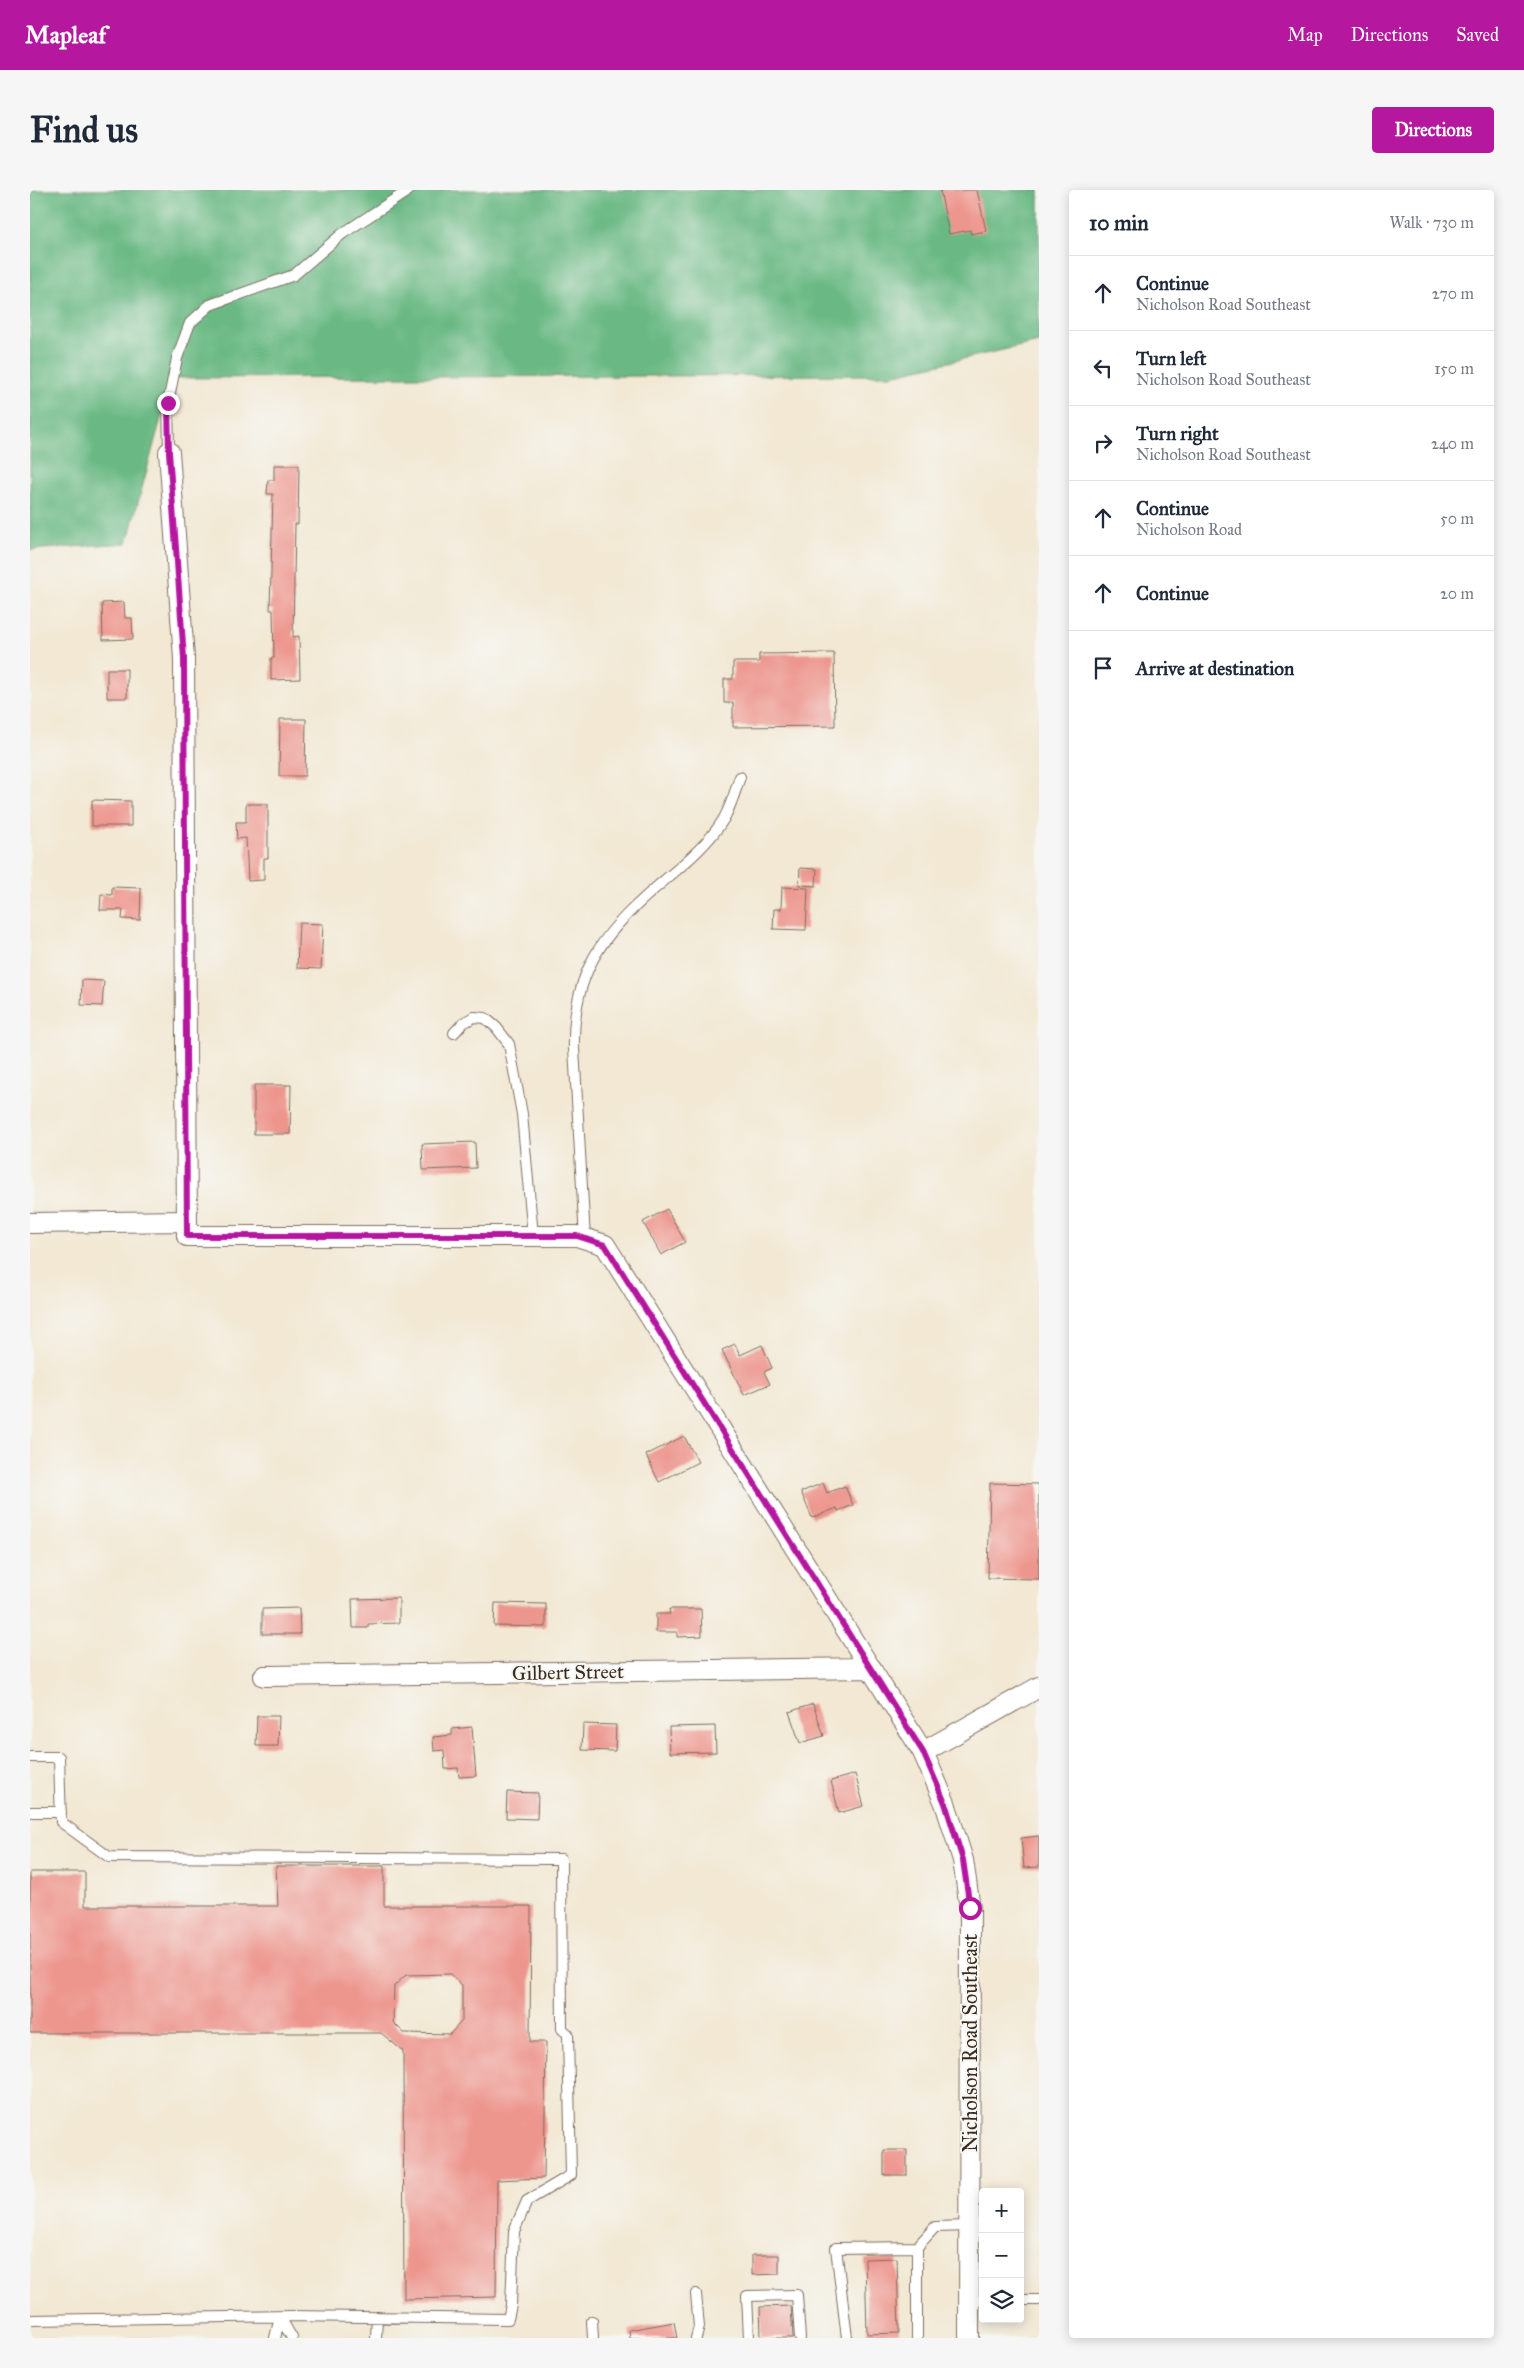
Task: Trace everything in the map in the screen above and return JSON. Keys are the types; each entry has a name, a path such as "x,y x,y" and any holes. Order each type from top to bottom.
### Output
{"street":[{"path":"30,1223 187,1221 184,658 169,452"},
{"name":"Nicholson Road Southeast","path":"187,1221 187,1236 577,1236 605,1245 923,1752 945,1803 963,1860 970,1908 970,2226 976,2301 969,2338"},
{"name":"Gilbert Street","path":"264,1676 871,1668"},
{"path":"923,1752 1039,1687"}],"lane":[{"path":"169,452 168,403 177,358 190,323 210,305 294,275 342,234 409,190"},
{"path":"586,1239 573,1019 580,988 599,948 619,921 694,855 724,819 740,778"},
{"path":"454,1033 463,1023 474,1017 485,1018 496,1027 509,1044 522,1114 533,1236"},
{"path":"30,1757 59,1757 61,1822 110,1857 560,1859 562,2029 568,2034 571,2175 527,2201 514,2231 511,2305 508,2319 280,2316 30,2320"},
{"path":"30,1812 61,1812"},
{"path":"917,2338 916,2247 935,2227 970,2226"},
{"path":"847,2338 836,2248 916,2247"},
{"path":"696,2294 699,2327 696,2338"},
{"path":"749,2338 747,2296 797,2295 800,2338"},
{"path":"1024,2300 1039,2300"},
{"path":"275,2338 280,2316"},
{"path":"280,2316 292,2338"},
{"path":"376,2338 377,2317"},
{"path":"592,2321 593,2338"}],"green space":[{"path":"30,190 1039,190 1039,342 891,375 172,378 127,543 30,550"}],"building":[{"path":"940,190 977,190 986,231 971,234 970,230 949,234"},
{"path":"274,465 299,465 298,524 295,524 293,637 299,636 300,679 271,680 271,658 274,658 273,610 270,610 273,494 267,494 268,480 274,480"},
{"path":"124,602 125,618 132,618 133,639 103,640 102,603"},
{"path":"834,653 835,726 733,727 733,703 724,703 724,679 733,679 733,662 759,662 759,654"},
{"path":"107,669 127,669 127,698 107,698"},
{"path":"280,719 306,719 305,776 279,776"},
{"path":"92,800 131,801 131,826 92,826"},
{"path":"246,804 268,804 268,858 264,858 264,880 248,881 246,838 237,839 236,822 246,822"},
{"path":"800,868 817,869 816,886 799,885"},
{"path":"112,887 141,888 140,920 122,919 123,910 100,910 101,894 112,895"},
{"path":"782,887 808,888 806,930 773,929 774,909 781,909"},
{"path":"299,923 323,924 321,969 297,968"},
{"path":"82,980 104,981 102,1006 81,1005"},
{"path":"254,1085 291,1085 290,1134 254,1134"},
{"path":"475,1142 476,1168 423,1170 422,1144"},
{"path":"667,1209 685,1242 661,1255 643,1222"},
{"path":"735,1344 740,1355 762,1345 772,1368 764,1372 770,1384 744,1395 722,1350"},
{"path":"684,1436 698,1462 659,1482 646,1455"},
{"path":"823,1483 827,1493 845,1486 853,1505 838,1511 837,1508 812,1518 801,1492"},
{"path":"990,1483 1039,1484 1039,1579 988,1578"},
{"path":"399,1598 399,1623 368,1624 368,1628 353,1628 352,1599"},
{"path":"495,1603 546,1604 546,1627 494,1626"},
{"path":"299,1608 300,1634 262,1634 262,1609"},
{"path":"669,1609 701,1609 702,1636 677,1637 677,1632 656,1632 656,1614 670,1614"},
{"path":"813,1704 824,1736 800,1743 789,1712"},
{"path":"257,1716 279,1716 278,1746 256,1746"},
{"path":"583,1724 616,1725 615,1751 582,1750"},
{"path":"715,1726 716,1752 670,1753 669,1727"},
{"path":"472,1727 476,1776 459,1777 458,1768 445,1769 444,1750 434,1751 433,1737 452,1735 452,1729"},
{"path":"855,1774 864,1806 839,1813 831,1781"},
{"path":"507,1792 538,1793 537,1819 506,1818"},
{"path":"1039,1836 1039,1867 1024,1868 1021,1838"},
{"path":"276,1866 384,1866 384,1906 531,1906 530,2042 546,2042 544,2178 497,2180 496,2297 404,2299 403,2051 381,2033 30,2033 30,1872 85,1872 85,1906 278,1906","holes":["450,1974 462,1985 462,2021 450,2034 404,2033 393,2022 394,1986 406,1975"]},
{"path":"884,2150 907,2150 907,2175 884,2175"},
{"path":"752,2255 779,2255 779,2274 752,2275"},
{"path":"897,2258 899,2333 867,2334 865,2259"},
{"path":"791,2306 793,2338 761,2338 760,2307"},
{"path":"674,2322 677,2338 630,2338 629,2330"}],"route":[{"path":"168,403 169,452 184,658 187,1236 577,1236 605,1245 923,1752 945,1803 963,1860 970,1908"}]}
